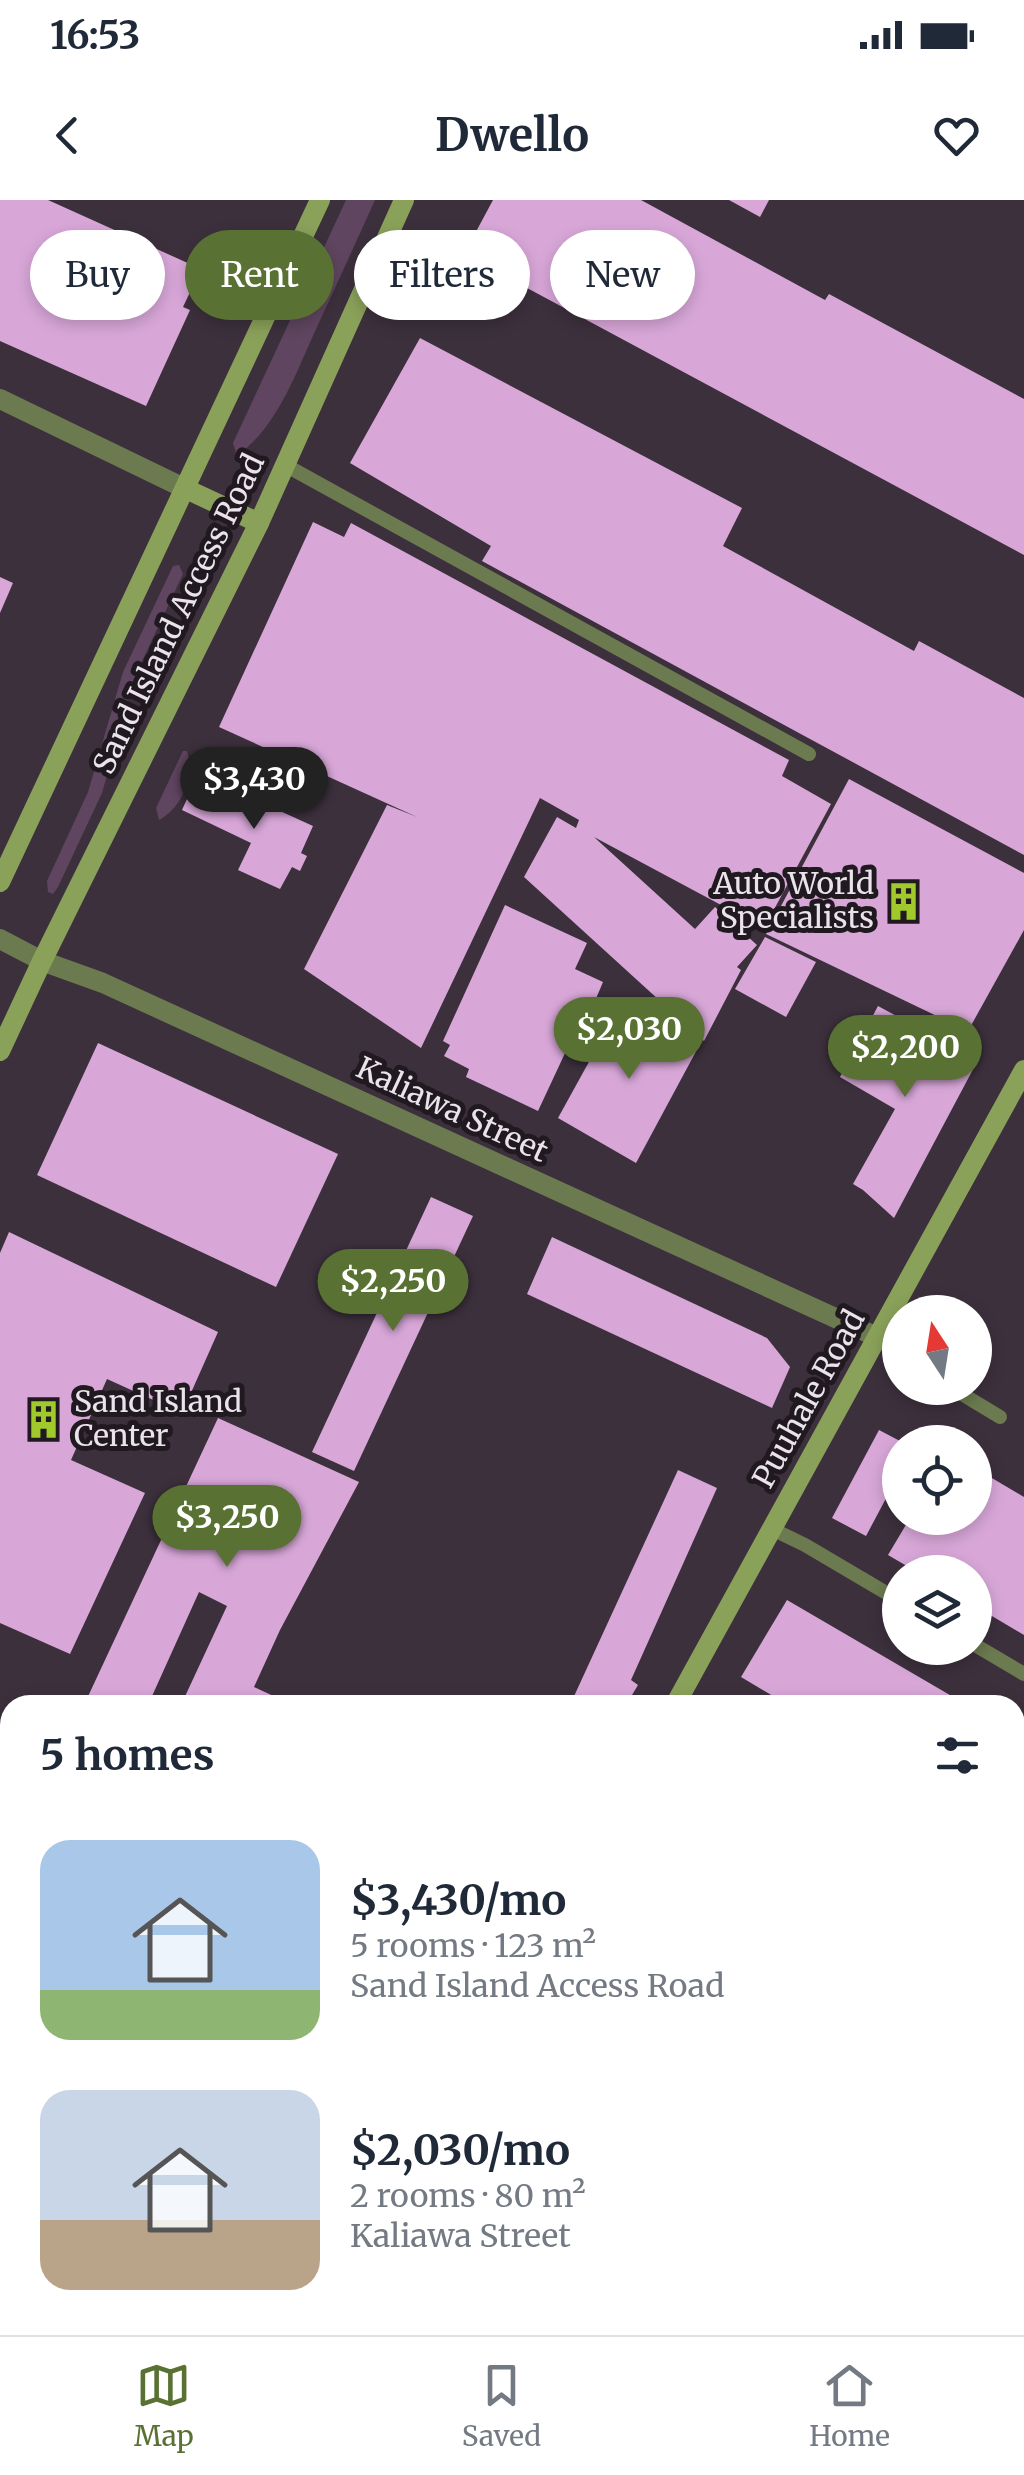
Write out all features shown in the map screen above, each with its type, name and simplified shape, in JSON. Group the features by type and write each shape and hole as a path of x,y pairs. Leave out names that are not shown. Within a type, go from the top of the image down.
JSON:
{"main road":[{"name":"Sand Island Access Road","path":"0,882 320,200"},
{"name":"Sand Island Access Road","path":"0,1052 259,523 404,200"},
{"path":"186,489 259,523"},
{"name":"Puuhale Road","path":"681,1695 1024,1070"}],"street":[{"path":"0,399 186,489"},
{"name":"Kaliawa Street","path":"0,939 878,1337"}],"lane":[{"path":"285,465 809,754"},
{"path":"878,1337 882,1340"},
{"path":"980,1405 1000,1417"},
{"path":"772,1529 882,1590"},
{"path":"992,1655 1024,1674"}],"shaded area":[{"path":"346,200 375,200 361,230 354,230 354,246 334,290 334,230"},
{"path":"290,320 320,320 285,397 264,429 237,456 233,443"},
{"path":"179,565 183,574 136,674 102,793 53,894 48,892 47,881 88,792 123,672 173,566"},
{"path":"183,751 187,751 189,761 185,790 159,820 156,808"}],"building":[{"path":"0,200 48,200 115,230 30,230 30,320 165,320 165,253 185,262 185,320 146,406 0,341"},
{"path":"493,200 641,200 825,300 829,294 1024,399 1024,555 587,320 695,320 695,230 550,230 550,300 530,289 530,230 477,230"},
{"path":"729,200 769,200 760,217"},
{"path":"420,338 742,508 723,546 914,651 919,641 1024,698 1024,855 482,561 491,546 350,463"},
{"path":"313,522 344,537 351,523 789,760 782,776 831,804 764,928 594,837 695,929 715,907 757,945 737,967 741,970 704,1041 524,877 557,817 576,828 579,820 540,798 421,1048 304,969 387,805 417,817 219,727"},
{"path":"0,577 13,583 0,613"},
{"path":"196,779 267,811 269,806 313,826 301,853 307,856 300,871 292,867 280,889 238,870 251,843 182,810"},
{"name":"Auto World Specialists","path":"849,779 1024,873 1024,930 968,1031 766,934"},
{"path":"505,905 587,943 575,969 603,982 579,1039 573,1036 538,1111 466,1077 469,1069 444,1056 450,1045 443,1041"},
{"path":"765,937 816,962 786,1017 735,989"},
{"path":"622,1002 700,1044 636,1163 558,1118"},
{"path":"878,1006 978,1060 894,1218 853,1184 895,1109 840,1077"},
{"path":"98,1043 338,1154 276,1287 37,1175"},
{"path":"431,1197 473,1216 354,1471 312,1452"},
{"path":"9,1232 218,1332 182,1413 107,1379 71,1460 145,1493 70,1654 0,1623 0,1253"},
{"path":"552,1237 767,1338 790,1367 772,1408 527,1294"},
{"path":"218,1418 359,1482 254,1687 271,1695 186,1695 227,1606 199,1592 153,1695 89,1695"},
{"path":"879,1430 882,1432 882,1506 866,1536 832,1518"},
{"path":"678,1470 717,1488 631,1680 638,1685 632,1695 575,1695"},
{"path":"992,1478 1024,1497 1024,1635 992,1616 992,1555 888,1555 900,1535 992,1535"},
{"path":"787,1600 882,1655 882,1665 898,1665 950,1695 771,1695 741,1677"}],"place":[{"name":"Auto World Specialists","path":"904,901"},
{"name":"Sand Island Center","path":"44,1419"}]}
